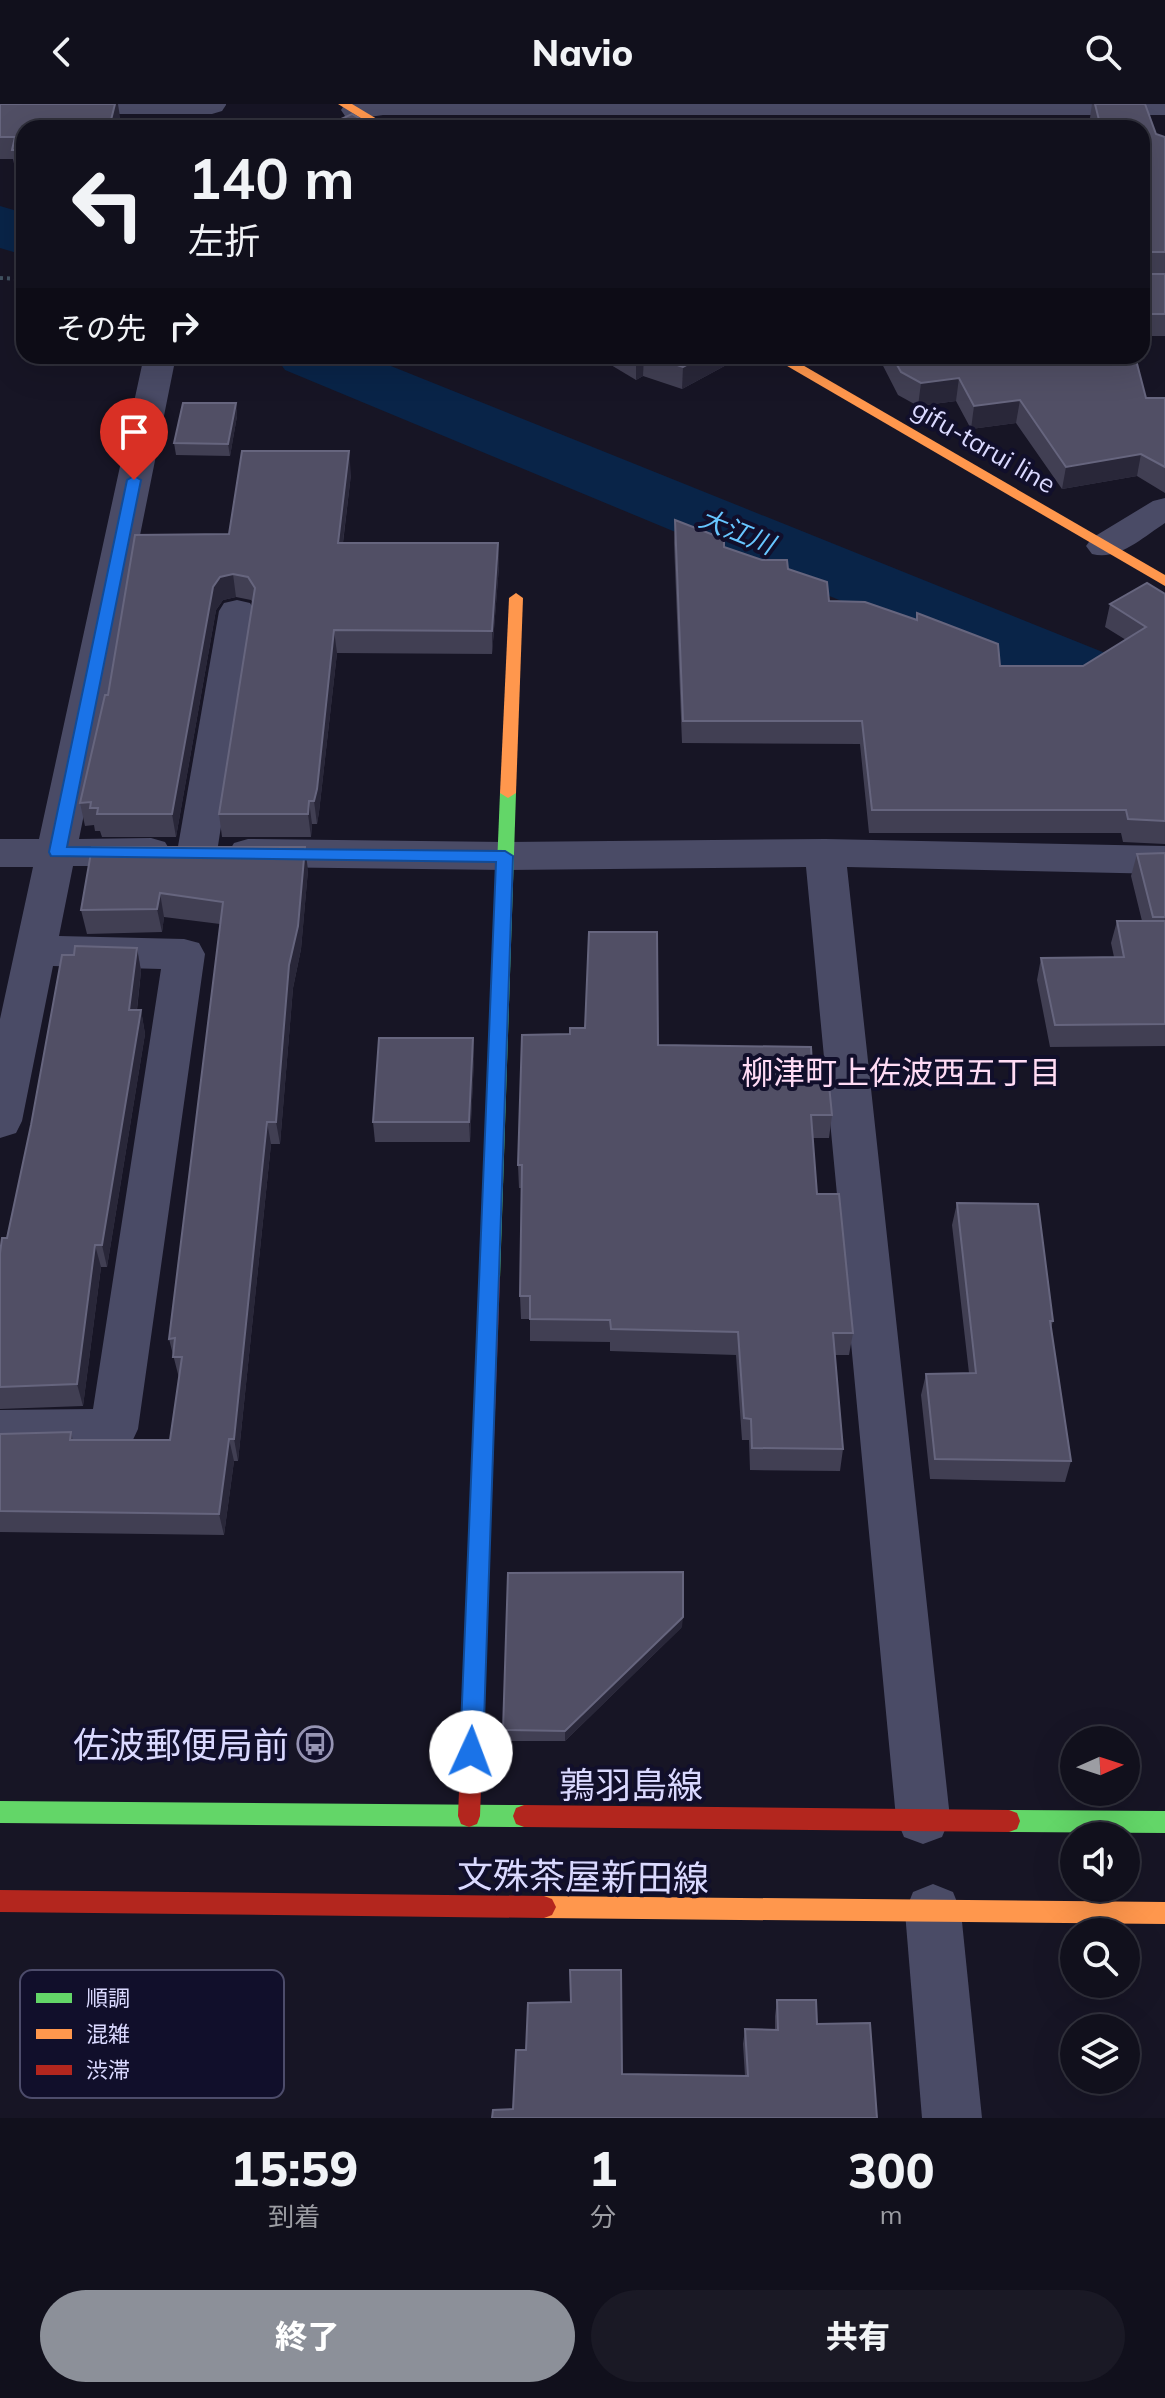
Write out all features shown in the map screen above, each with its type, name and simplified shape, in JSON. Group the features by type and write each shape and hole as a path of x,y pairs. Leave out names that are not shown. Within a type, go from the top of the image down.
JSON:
{"main road":[{"path":"350,107 372,120"},
{"name":"gifu-tarui line","path":"791,364 1165,581"},
{"path":"469,1816 516,598"},
{"name":"鶉羽島線","path":"0,1812 1165,1822"},
{"name":"文殊茶屋新田線","path":"0,1901 1165,1913"}],"street":[{"path":"2,105 212,104"},
{"path":"350,107 1159,116"},
{"path":"0,1121 158,364"},
{"path":"1104,546 1165,508"},
{"path":"197,852 237,611"},
{"path":"0,853 505,856 825,853 1165,860"},
{"path":"825,853 923,1818"},
{"path":"0,1431 114,1429 184,954 36,951"},
{"path":"933,1912 952,2118"}],"building":[{"path":"0,104 115,104 111,120 16,120 16,150 12,150 15,137 0,137"},
{"path":"1095,104 1145,104 1156,134 1165,137 1165,252 1150,252 1150,120 1099,120"},
{"path":"352,114 362,120 339,120"},
{"path":"1150,274 1165,274 1165,314 1150,314"},
{"path":"896,364 1137,364 1146,398 1165,398 1165,467 1141,454 1066,467 1020,400 974,406 959,378 921,383 901,372"},
{"path":"183,403 236,403 228,444 174,443"},
{"path":"242,451 349,451 338,543 498,543 492,631 334,630 317,789 314,801 309,801 308,814 219,814 255,588 248,577 233,574 220,577 213,587 172,814 97,814 98,808 90,808 91,802 80,803 105,695 108,695 135,535 229,534"},
{"path":"675,520 724,539 724,547 762,560 787,560 788,569 827,582 829,601 865,602 917,620 917,613 998,644 1000,666 1083,666 1146,627 1110,604 1147,583 1165,594 1165,821 1128,819 1126,810 872,810 862,721 683,721"},
{"path":"92,847 305,847 298,926 289,965 276,1122 267,1122 234,1439 229,1439 219,1514 0,1511 0,1434 71,1432 70,1440 170,1440 182,1357 173,1357 175,1338 169,1339 223,902 160,893 157,909 81,910"},
{"path":"1165,853 1165,917 1153,917 1137,854"},
{"path":"1117,921 1165,921 1165,1024 1055,1025 1041,958 1124,957"},
{"path":"589,932 657,932 658,1045 811,1047 812,1065 827,1065 832,1115 811,1115 817,1194 839,1194 853,1333 833,1333 843,1449 752,1448 751,1419 744,1418 738,1332 611,1329 610,1320 530,1319 530,1296 520,1296 522,1165 518,1165 522,1035 570,1034 570,1028 585,1028"},
{"path":"75,946 137,948 129,1010 141,1010 102,1245 95,1245 77,1384 0,1387 2,1238 7,1238 31,1125 62,955 74,955"},
{"path":"379,1038 473,1038 469,1122 373,1122"},
{"path":"957,1203 1038,1204 1053,1321 1050,1321 1071,1461 935,1459 926,1374 976,1373"},
{"path":"683,1572 683,1617 565,1731 503,1730 508,1573"},
{"path":"570,1970 621,1970 622,2074 748,2076 745,2029 778,2030 777,2000 816,2000 817,2024 870,2023 877,2118 492,2118 493,2110 513,2109 516,2050 526,2050 528,2003 571,2002"}],"waterway":[{"name":"大江川","path":"0,225 16,232"},
{"name":"大江川","path":"328,364 1165,706"}],"traffic: fast":[{"path":"490,1278 508,793"},
{"path":"0,1812 524,1816"},
{"path":"1009,1821 1165,1822"}],"traffic: slow":[{"path":"344,104 372,120"},
{"path":"791,364 1165,581"},
{"path":"508,793 516,598"},
{"path":"544,1907 1165,1913"}],"traffic: jam":[{"path":"469,1816 490,1278"},
{"path":"524,1816 1009,1821"},
{"path":"0,1901 544,1907"}],"place":[{"name":"佐波郵便局前","path":"315,1744"}],"district":[{"name":"柳津町上佐波西五丁目","path":"901,1072"}],"route":[{"path":"134,480 57,852 505,856 471,1752"}]}
